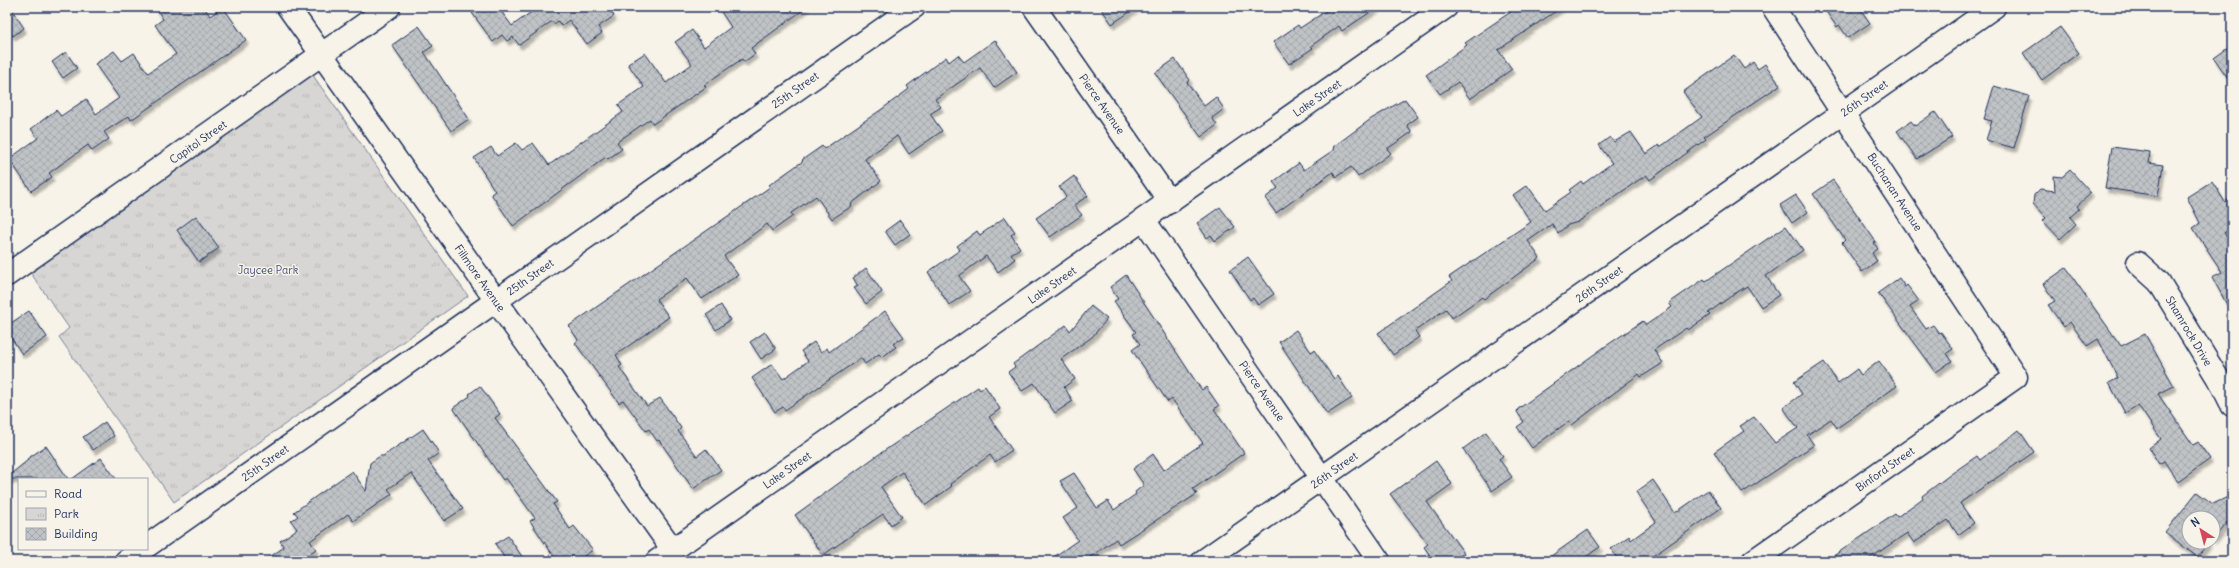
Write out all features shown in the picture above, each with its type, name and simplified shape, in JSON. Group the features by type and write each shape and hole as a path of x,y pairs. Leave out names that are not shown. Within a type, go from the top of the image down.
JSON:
{"street":[{"name":"Fillmore Avenue","path":"288,7 496,301 663,558"},
{"name":"Capitol Street","path":"7,276 389,7"},
{"name":"25th Street","path":"148,545 914,7"},
{"name":"Pierce Avenue","path":"1034,7 1170,202"},
{"name":"Lake Street","path":"663,558 1446,7"},
{"name":"Buchanan Avenue","path":"1773,7 2016,377"},
{"name":"26th Street","path":"1203,561 1994,7"},
{"name":"Pierce Avenue","path":"1144,220 1379,561"},
{"name":"Shamrock Drive","path":"2138,263 2159,282 2222,385 2232,405"},
{"name":"Binford Street","path":"1753,561 2016,377"},
{"path":"126,561 142,550"}],"green space":[{"name":"Jaycee Park","path":"312,74 468,296 174,502 59,337 69,328 30,272"}],"building":[{"path":"7,7 10,7 24,28 13,36 7,28"},
{"path":"155,7 204,7 210,16 223,7 246,40 131,120 129,116 104,132 109,139 92,151 88,145 49,173 52,177 31,191 9,159 38,138 31,129 56,110 61,116 86,99 96,114 119,98 95,64 114,51 122,61 134,53 148,73 176,54 155,25 163,19"},
{"path":"481,7 498,7 512,26 538,7 608,7 614,16 598,27 602,33 587,44 569,20 561,26 558,21 554,24 552,21 519,45 513,37 507,41 502,35 493,42 472,13"},
{"path":"718,7 807,7 751,48 755,54 744,62 742,59 727,69 704,85 706,87 653,124 650,119 617,142 622,149 608,159 606,157 513,226 491,194 495,191 474,158 491,147 497,156 516,143 522,150 533,143 549,165 623,112 618,105 644,87 628,64 645,53 666,83 692,64 675,42 692,30 704,47 731,27"},
{"path":"1100,7 1137,7 1112,24"},
{"path":"1332,7 1378,7 1342,31 1339,26 1311,46 1313,48 1289,64 1273,42 1298,25 1300,28"},
{"path":"1518,7 1562,7 1498,50 1512,69 1470,99 1458,82 1440,94 1426,75 1467,45 1465,43"},
{"path":"1823,7 1859,7 1870,23 1848,38 1839,25 1837,27"},
{"path":"419,26 433,46 424,52 469,119 451,131 392,45"},
{"path":"2060,27 2079,53 2042,80 2023,53"},
{"path":"995,40 1017,72 994,88 980,68 935,99 941,107 930,114 942,131 909,154 897,136 865,159 881,181 851,204 852,206 832,219 816,196 791,213 793,216 772,231 767,224 724,256 738,275 702,299 687,278 656,299 669,317 616,355 622,365 619,367 647,406 660,398 681,428 678,431 697,456 706,449 721,470 693,489 659,440 657,441 649,429 646,431 623,400 619,403 575,343 578,340 569,326 770,187 769,185 822,146 824,149 882,109 909,89 907,86 946,57 949,62 958,55 964,62"},
{"path":"2232,45 2232,84 2214,58"},
{"path":"66,52 77,68 63,78 52,62"},
{"path":"1734,55 1744,69 1753,62 1758,69 1765,64 1780,85 1704,137 1706,139 1650,180 1646,175 1578,222 1568,225 1558,233 1552,224 1528,241 1540,258 1484,299 1482,297 1452,318 1446,309 1415,331 1419,337 1393,355 1378,333 1452,281 1449,277 1531,222 1513,195 1527,185 1545,210 1571,192 1569,190 1581,181 1583,184 1612,163 1599,145 1610,137 1614,142 1631,132 1646,154 1659,145 1660,147 1702,117 1683,92"},
{"path":"1175,59 1190,80 1187,82 1204,106 1216,97 1224,109 1212,118 1217,125 1201,137 1155,73"},
{"path":"1994,86 2029,96 2014,148 1986,140 1992,121 1984,119"},
{"path":"1405,99 1418,117 1407,125 1412,132 1387,149 1391,153 1358,177 1351,167 1336,177 1333,172 1276,213 1265,198 1278,188 1273,182 1299,163 1304,170 1335,149 1333,147 1371,119"},
{"path":"1935,112 1952,137 1917,159 1897,131 1911,121 1915,126"},
{"path":"2112,147 2150,152 2149,163 2163,165 2158,196 2105,188"},
{"path":"2070,170 2091,193 2077,206 2079,209 2070,217 2076,224 2060,239 2043,221 2046,218 2033,204 2034,195 2040,189 2055,191 2054,176 2062,177"},
{"path":"1074,176 1088,196 1074,205 1082,215 1050,237 1036,218 1066,197 1059,187"},
{"path":"1833,180 1876,242 1874,243 1878,249 1872,253 1877,261 1862,272 1842,243 1845,240 1813,194"},
{"path":"2212,181 2225,202 2232,197 2232,228 2224,233 2232,245 2232,314 2212,277 2222,272 2193,228 2200,223 2187,197"},
{"path":"1796,195 1808,212 1792,223 1780,205"},
{"path":"1220,207 1235,227 1215,241 1211,235 1207,238 1197,223"},
{"path":"196,216 219,248 199,262 177,230"},
{"path":"1005,217 1015,232 1011,235 1020,248 1011,254 1015,259 998,272 986,256 959,276 970,291 949,305 928,272 960,250 957,246 977,231 980,235"},
{"path":"900,220 910,234 895,245 885,231"},
{"path":"1786,226 1803,250 1766,276 1779,295 1761,307 1747,286 1734,294 1708,313 1710,315 1688,330 1686,328 1654,350 1663,363 1641,377 1639,374 1572,425 1569,421 1532,448 1517,427 1524,422 1517,412 1518,409 1643,321 1646,325 1672,307 1669,303 1704,279 1706,281"},
{"path":"1248,257 1274,294 1258,305 1253,298 1250,300 1230,270"},
{"path":"866,268 882,292 866,304 854,288 858,286 853,278"},
{"path":"2066,268 2121,346 2145,334 2174,386 2158,394 2193,445 2198,442 2210,459 2178,482 2164,461 2159,464 2149,448 2161,439 2138,405 2125,413 2109,383 2118,378 2098,339 2087,346 2070,322 2064,327 2048,305 2055,301 2043,284"},
{"path":"1126,275 1196,382 1202,390 1206,387 1219,406 1214,409 1244,453 1193,489 1197,494 1119,544 1116,539 1085,561 1048,561 1078,540 1063,518 1078,508 1060,481 1074,473 1097,508 1108,501 1114,510 1136,494 1135,492 1144,485 1133,469 1153,454 1164,470 1203,443 1172,399 1168,402 1132,350 1140,344 1133,334 1136,332 1114,301 1118,299 1110,287"},
{"path":"1899,278 1905,287 1907,285 1919,301 1910,307 1926,329 1933,325 1939,333 1941,332 1953,349 1947,353 1952,361 1936,372 1878,293"},
{"path":"721,305 730,320 716,330 706,315"},
{"path":"1091,306 1107,319 1092,337 1061,359 1075,379 1064,387 1073,401 1055,413 1034,383 1022,391 1008,372 1015,367 1013,364 1066,325 1070,331"},
{"path":"29,311 47,337 22,354 8,333 12,330 8,325"},
{"path":"885,311 904,337 893,344 896,347 882,357 879,354 865,364 861,358 785,410 783,407 775,412 752,378 772,364 783,379 808,361 801,351 814,342 821,352 827,348 829,352"},
{"path":"1296,330 1311,352 1314,350 1334,379 1338,376 1352,398 1327,414 1279,342"},
{"path":"765,332 776,349 761,359 750,342"},
{"path":"1879,361 1897,386 1837,428 1831,419 1807,435 1814,445 1742,493 1714,452 1744,431 1740,426 1754,417 1775,443 1798,428 1783,408 1802,394 1794,382 1824,362 1838,383 1857,369 1861,375"},
{"path":"480,386 500,414 495,418 557,502 553,504 570,529 574,526 593,550 576,561 557,561 530,521 535,518 506,478 503,480 453,408 470,396 469,394"},
{"path":"985,386 1000,409 989,417 1012,450 995,462 990,455 950,484 952,486 926,505 902,472 881,487 902,517 891,525 883,514 823,555 795,515 875,457 978,387 980,390"},
{"path":"105,422 114,436 93,450 83,437"},
{"path":"423,429 439,453 428,461 463,509 444,521 411,473 388,489 392,494 353,521 348,514 310,541 316,549 299,561 264,561 284,547 280,541 297,529 291,521 298,516 294,512 352,471 366,491 370,463"},
{"path":"2019,430 2034,452 1960,503 1974,523 1958,535 1948,520 1914,543 1907,533 1866,561 1826,561 1895,514 1897,517 1923,498 1922,496 1951,474 1977,456 1980,460"},
{"path":"1486,432 1503,456 1499,459 1512,477 1492,491 1463,449"},
{"path":"46,446 67,478 7,479 7,477 28,460 27,459"},
{"path":"101,458 115,478 73,478"},
{"path":"1436,461 1452,484 1427,502 1464,553 1453,561 1434,561 1424,547 1428,544 1390,494"},
{"path":"1653,480 1675,513 1708,490 1721,508 1646,561 1619,561 1611,549 1629,536 1631,540 1656,522 1636,492"},
{"path":"2197,492 2213,504 2232,495 2232,520 2226,523 2221,530 2221,510 2183,510"},
{"path":"2181,512 2181,544 2165,532"},
{"path":"1588,530 1600,547 1580,561 1544,561"},
{"path":"508,536 525,561 507,561 495,544"},
{"path":"2188,550 2203,550 2197,557"}]}
